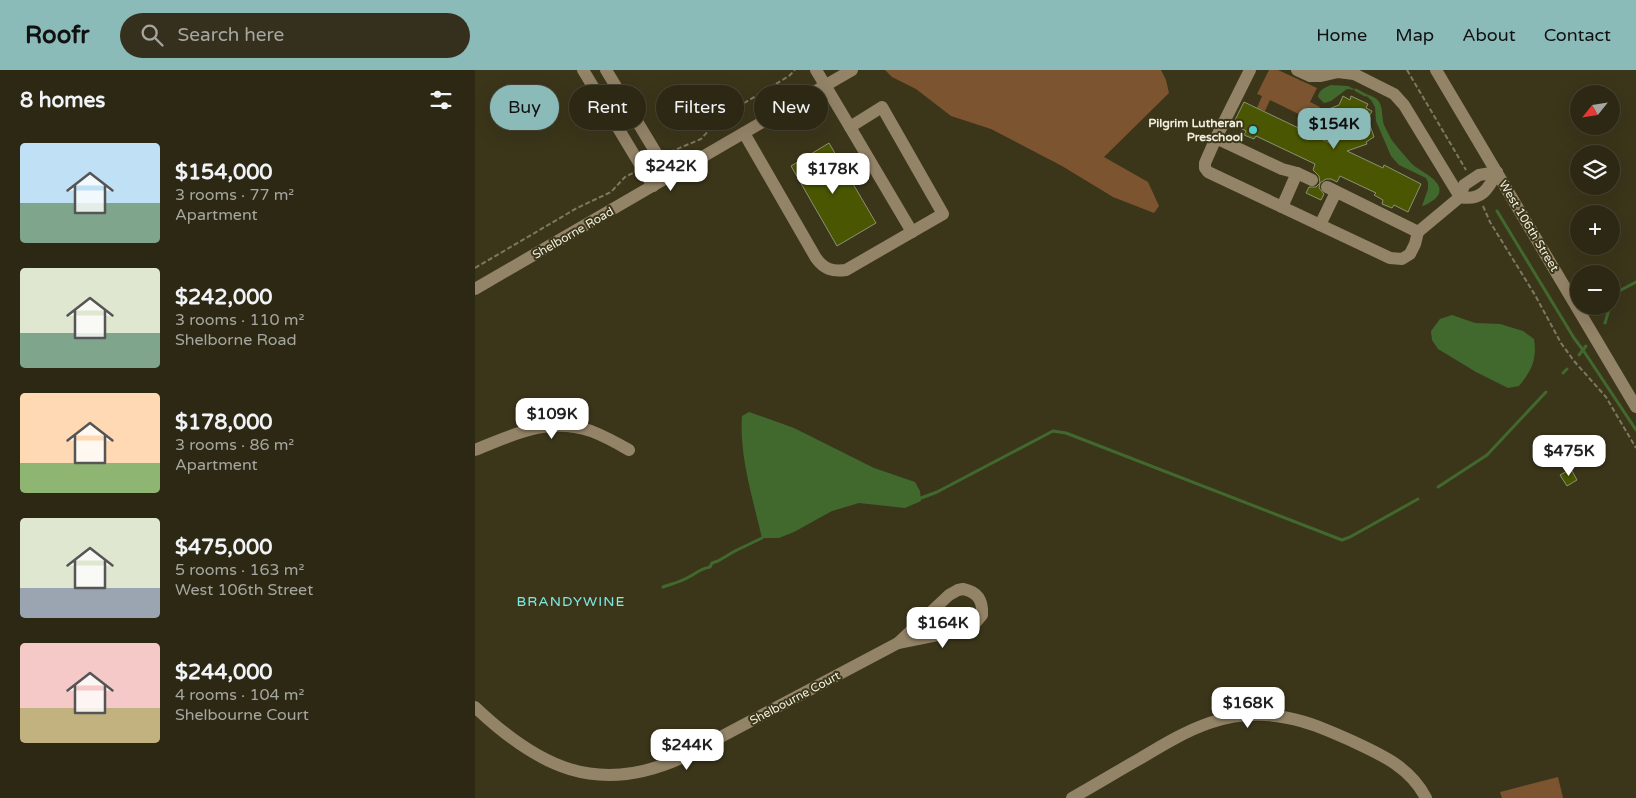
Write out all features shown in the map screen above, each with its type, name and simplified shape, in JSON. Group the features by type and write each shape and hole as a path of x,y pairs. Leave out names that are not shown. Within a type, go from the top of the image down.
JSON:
{"street":[{"path":"583,70 592,85"},
{"path":"606,70 615,85"},
{"path":"816,70 824,85"},
{"name":"Shelborne Road","path":"827,85 852,70"},
{"path":"1250,70 1205,163 1205,168 1208,172 1397,259 1410,254 1418,232 1459,198 1465,185 1479,175 1497,172"},
{"path":"1297,70 1311,76 1338,72 1354,74 1394,94 1404,105 1459,198"},
{"name":"West 106th Street","path":"1436,70 1636,407"},
{"path":"828,91 912,232"},
{"path":"744,133 816,258 825,268 839,271 846,270 943,214 882,107 850,127"},
{"name":"Shelborne Road","path":"475,289 754,127"},
{"path":"619,130 653,186"},
{"path":"643,130 671,176"},
{"path":"1216,138 1282,169 1312,180"},
{"path":"1282,207 1297,173"},
{"path":"1321,225 1331,189 1418,232"},
{"path":"475,450 542,426 560,426 591,431 629,450"},
{"name":"Shelbourne Court","path":"475,707 518,743 545,760 585,773 606,775 628,774 653,769 681,758 898,643 954,592 968,590 979,598 982,615 972,627 898,643"},
{"path":"1071,798 1192,729 1223,718 1268,715 1310,724 1383,755 1411,776 1426,798"}],"path":[{"path":"665,154 695,142 721,116 789,76 795,70"},
{"path":"1407,70 1469,175"},
{"path":"475,268 577,208 611,192 625,177 636,171"},
{"path":"1482,202 1490,222 1535,295 1561,343 1574,361 1606,397 1636,448"}],"shaded area":[{"path":"885,70 1161,70 1169,93 1104,157 1148,182 1159,206 1154,213 1113,197 1062,166 991,129 951,116 916,89 892,77"},
{"path":"1269,70 1278,70 1317,88 1310,102 1320,107 1313,121 1270,100 1265,111 1257,108 1262,96 1257,94"},
{"path":"1331,85 1348,86 1356,90 1347,89 1331,101 1324,103 1318,97 1319,93"},
{"path":"1366,94 1377,99 1379,102 1384,125 1391,139 1411,163 1437,183 1439,193 1435,199 1427,204 1422,206 1428,189 1426,178 1399,165 1391,156 1376,121 1375,107"},
{"path":"1452,315 1475,323 1500,324 1523,331 1534,339 1535,353 1533,364 1519,386 1508,388 1476,372 1438,349 1432,340 1431,331 1440,319"},
{"path":"749,412 794,428 874,468 915,482 920,491 921,501 905,508 859,503 832,511 779,538 762,538 747,477 743,446 742,416"},
{"path":"1558,777 1563,798 1502,798 1500,792"}],"building":[{"path":"1343,96 1350,100 1351,96 1368,104 1366,108 1372,111 1368,119 1374,137 1366,142 1367,144 1347,151 1383,168 1384,165 1421,184 1408,212 1394,205 1392,208 1382,204 1383,200 1374,195 1376,193 1340,176 1337,182 1326,179 1320,183 1319,176 1313,170 1315,164 1256,136 1254,139 1244,135 1246,131 1233,124 1244,102 1330,143 1322,123 1324,122 1321,112 1339,105"},
{"path":"829,143 876,223 837,246 791,166"},
{"path":"1320,183 1319,188 1324,194 1321,200 1306,193 1309,187 1316,187"},
{"path":"1594,439 1603,455 1585,465 1576,450"},
{"path":"1571,469 1577,480 1567,486 1560,475"}],"waterway":[{"path":"1356,90 1365,95"},
{"path":"1497,211 1574,338 1636,430"},
{"path":"1620,290 1636,282"},
{"path":"1605,323 1607,315"},
{"path":"1579,355 1586,346"},
{"path":"1563,373 1567,369"},
{"path":"1438,487 1487,455 1546,392"},
{"path":"921,498 937,492 1053,431 1066,433 1342,540 1418,499"},
{"path":"663,587 681,581 700,570 710,567 712,563 762,538"}],"place":[{"name":"Pilgrim Lutheran Preschool","path":"1253,130"}],"district":[{"name":"BRANDYWINE","path":"571,601"}]}
